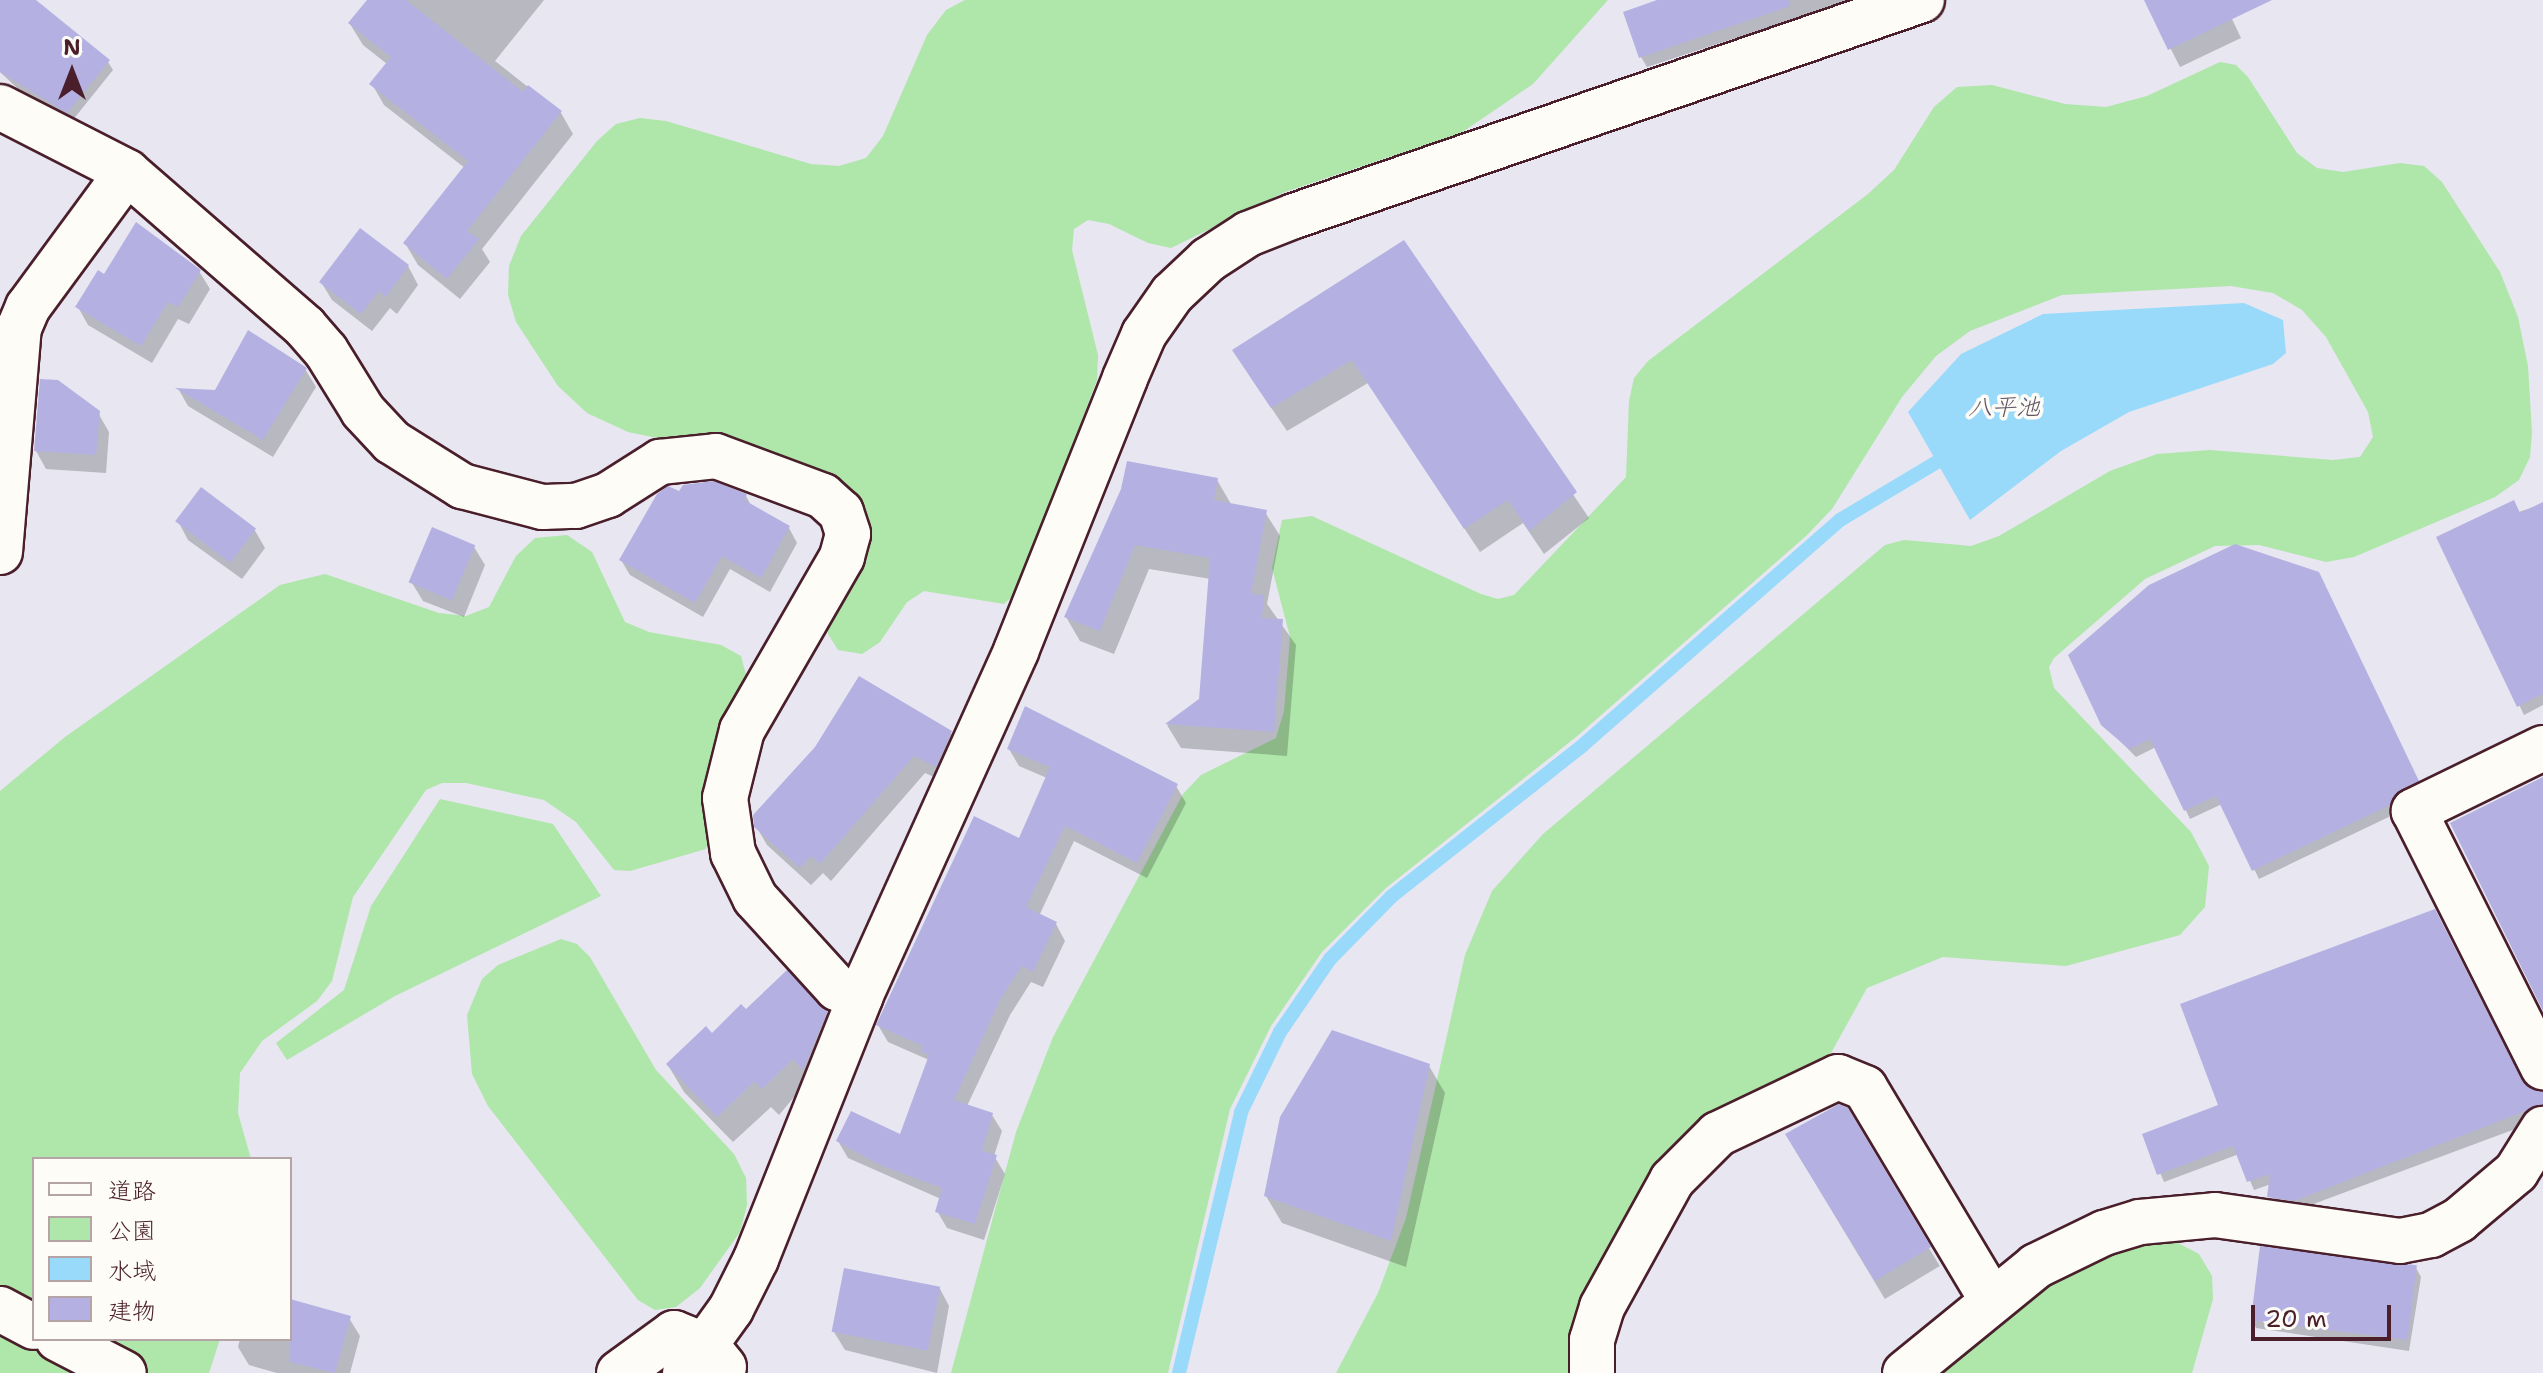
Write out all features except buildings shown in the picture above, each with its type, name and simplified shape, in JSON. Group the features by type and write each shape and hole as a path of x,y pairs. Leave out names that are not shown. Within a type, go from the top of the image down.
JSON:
{"street":[{"path":"619,1373 674,1333 706,1364 756,1259 860,997 1016,651 1144,334 1172,294 1208,260 1248,234 1922,0"},
{"path":"0,107 127,172 305,327 326,351 363,411 392,442 462,486 542,507 576,506 608,495 660,462 716,456 823,496 841,512 848,534 842,557 742,730 725,798 733,853 755,898 837,988 860,997"},
{"path":"0,552 19,328 28,307 127,172"},
{"path":"2543,748 2414,811 2543,1067"},
{"path":"1592,1373 1592,1340 1602,1307 1672,1180 1718,1134 1838,1077 1865,1088 1992,1300"},
{"path":"1905,1373 1992,1300 2069,1247 2140,1222 2178,1216 2253,1217 2400,1241 2431,1235 2459,1220 2516,1172 2543,1129"},
{"path":"0,1309 32,1326"},
{"path":"62,1341 124,1373"}],"green space":[{"path":"965,0 1608,0 1533,84 1461,133 1285,192 1171,248 1148,243 1109,224 1088,220 1074,229 1072,250 1098,355 1097,380 1016,593 1004,604 924,591 907,602 880,642 862,654 838,650 828,634 829,614 866,533 677,442 628,432 587,413 558,386 516,322 508,295 509,266 521,236 597,141 616,124 640,118 666,121 811,164 839,166 866,158 883,136 927,35 946,10"},
{"path":"2220,62 2236,65 2248,77 2297,153 2317,168 2343,172 2400,163 2424,166 2442,182 2500,272 2518,317 2528,366 2532,433 2530,457 2519,480 2495,497 2354,557 2326,562 2259,545 2215,546 2145,579 2054,658 2049,667 2054,688 2191,832 2209,866 2205,907 2180,935 2066,966 1943,957 1867,988 1831,1053 1738,1104 1574,1373 1336,1373 1378,1293 1406,1218 1465,955 1492,891 1543,834 1885,545 1904,540 1971,546 1999,536 2110,471 2157,454 2210,450 2333,460 2360,457 2373,437 2368,412 2326,337 2302,310 2273,293 2231,286 2062,295 1970,331 1936,356 1902,397 1832,509 1806,536 1576,737 1386,888 1322,952 1271,1026 1230,1109 1168,1373 951,1373 1016,1132 1053,1037 1183,794 1201,775 1276,738 1284,711 1290,637 1272,568 1282,520 1312,516 1481,594 1498,599 1514,595 1626,477 1629,401 1634,378 1648,361 1868,194 1894,170 1934,107 1957,87 1992,85 2065,104 2106,107 2147,96"},
{"path":"567,535 592,552 625,622 649,632 721,645 741,656 746,675 706,849 630,871 614,870 576,822 544,800 466,783 442,783 426,790 353,897 332,981 317,1001 262,1041 240,1073 238,1113 250,1157 32,1157 32,1314 0,1298 0,791 65,737 280,585 325,574 439,613 466,616 489,607 516,556 535,538"},
{"path":"440,799 553,824 601,896 395,996 287,1060 276,1043 344,990 371,906"},
{"path":"561,939 577,944 590,957 656,1070 734,1154 746,1178 747,1205 740,1232 700,1288 676,1307 655,1310 638,1300 488,1106 472,1074 467,1015 482,979 498,965"},
{"path":"2144,1239 2176,1242 2199,1254 2212,1276 2213,1299 2192,1373 1932,1373 2045,1280"},
{"path":"0,1321 32,1338 32,1341 38,1341 100,1373 0,1373"},
{"path":"84,1341 219,1341 209,1373 147,1373"}],"water":[{"name":"八平池","path":"2244,303 2283,320 2286,353 2273,364 2129,412 2061,451 1970,520 1908,412 1961,354 2043,314"}],"waterway":[{"path":"1179,1373 1241,1112 1280,1032 1330,959 1392,896 1583,745 1840,520 1937,462"}]}
